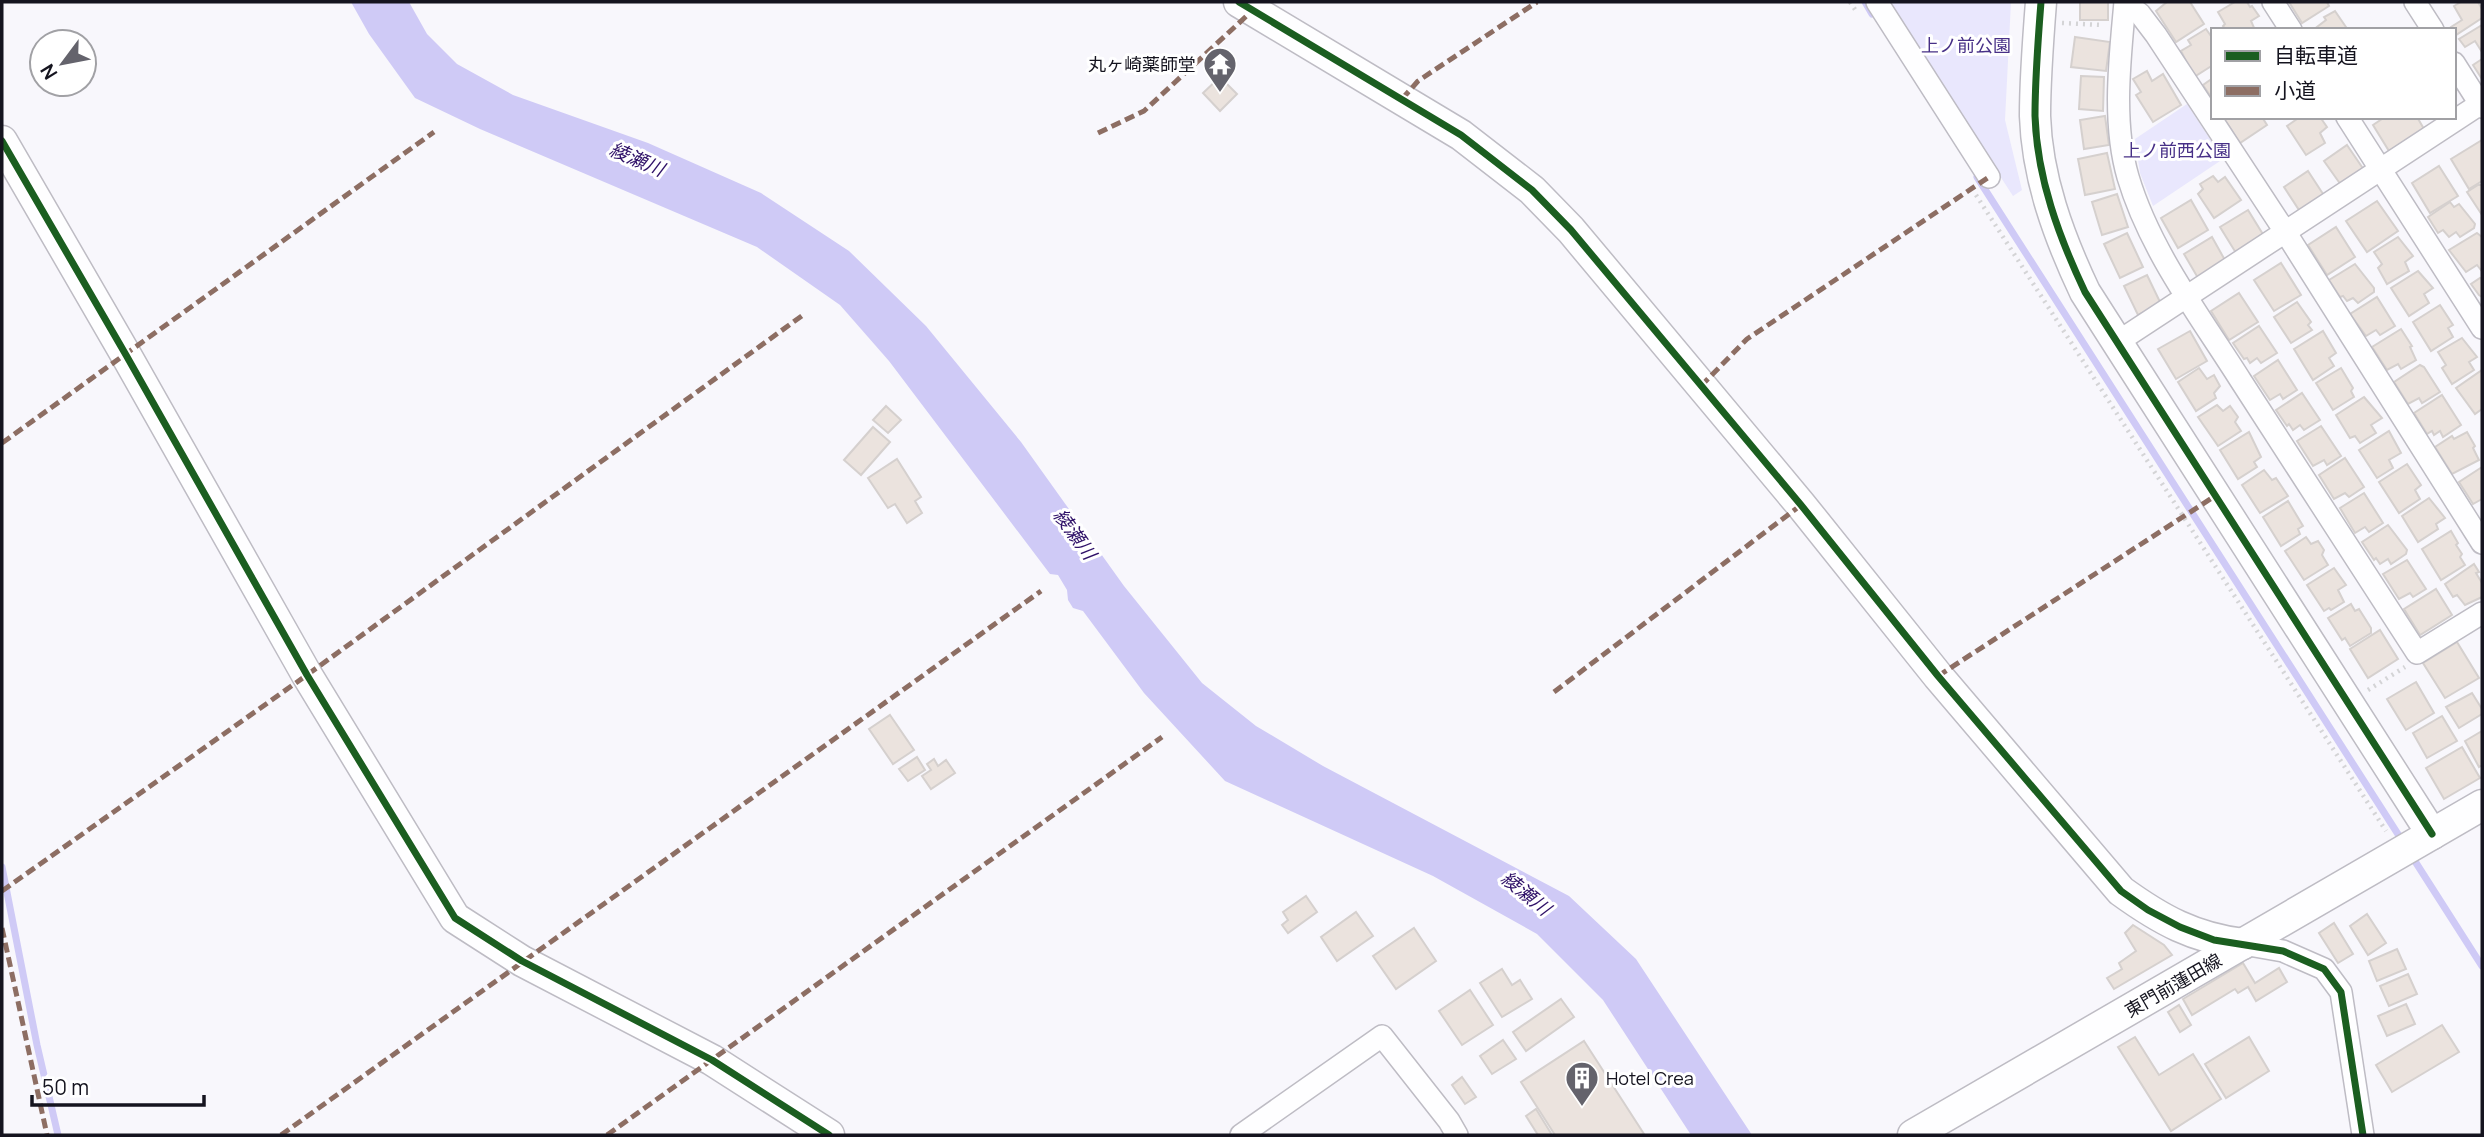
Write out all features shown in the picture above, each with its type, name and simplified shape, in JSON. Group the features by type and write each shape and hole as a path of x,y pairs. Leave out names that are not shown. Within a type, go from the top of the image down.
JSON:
{"street":[{"path":"1239,2 1461,135 1532,190 1571,230 1801,505 1947,687 2121,891 2148,910 2180,927 2214,940 2283,951 2323,969 2341,992 2363,1135"},
{"path":"1877,2 1980,182"},
{"path":"2211,119 2156,35 2140,14 2125,2 2120,64 2121,129 2128,174 2144,222 2187,296 2417,653 2482,613"},
{"path":"2273,2 2290,28"},
{"path":"2415,2 2432,28"},
{"path":"2049,12 2035,118 2050,205 2063,246 2085,292 2116,343 2432,834"},
{"path":"2116,343 2481,105 2456,66"},
{"path":"2211,119 2482,544"},
{"path":"2348,119 2482,328"},
{"path":"2,141 307,674 456,918 522,961 712,1060 829,1135"},
{"name":"東門前蓮田線","path":"1913,1135 2482,805"},
{"path":"1241,1135 1382,1036 1457,1135"}],"path":[{"path":"1850,2 1858,13"},
{"path":"2049,12 2110,26"},
{"path":"1980,182 2400,853"},
{"path":"2367,691 2412,662 2417,653"}],"green space":[{"name":"上ノ前公園","path":"1887,2 2011,2 2005,120 2022,190 2013,196"},
{"name":"上ノ前西公園","path":"2187,104 2223,159 2153,206 2140,173 2135,139"}],"water":[{"name":"綾瀬川","path":"351,2 409,2 427,34 457,64 513,95 648,143 761,193 849,251 926,326 1021,442 1124,586 1202,683 1256,726 1323,766 1569,896 1636,959 1752,1135 1691,1135 1603,1000 1537,934 1433,876 1225,781 1144,693 1083,611 1073,608 1058,575 1050,574 889,361 840,305 757,247 480,129 415,98 369,34"}],"building":[{"path":"2080,2 2108,2 2108,20 2080,20"},
{"path":"2167,2 2190,2 2204,24 2176,42 2156,11"},
{"path":"2235,2 2247,2 2259,16 2251,21 2254,28 2224,28 2218,12"},
{"path":"2289,2 2327,2 2329,6 2302,23"},
{"path":"2461,2 2478,2 2482,9 2482,18 2456,35 2456,28 2451,27 2462,20 2454,6"},
{"path":"2335,11 2347,28 2316,28 2326,20 2324,17"},
{"path":"2482,25 2482,52 2475,41 2465,47 2459,39"},
{"path":"2206,29 2211,36 2211,66 2194,77 2181,51 2191,45 2188,40"},
{"path":"2075,37 2110,42 2106,71 2071,67"},
{"path":"2482,59 2482,79 2473,65"},
{"path":"2147,71 2152,81 2163,74 2181,105 2153,122 2136,95 2141,92 2133,79"},
{"path":"2081,76 2104,77 2103,111 2079,109"},
{"name":"丸ヶ崎薬師堂","path":"1220,77 1237,94 1220,111 1203,93"},
{"path":"2211,79 2211,97 2203,85"},
{"path":"2105,116 2109,145 2084,149 2080,120"},
{"path":"2224,119 2263,119 2267,125 2240,143"},
{"path":"2297,119 2321,119 2327,127 2320,133 2325,143 2306,155 2287,126"},
{"path":"2382,119 2418,119 2424,129 2389,151 2373,125"},
{"path":"2482,140 2482,181 2469,189 2451,159"},
{"path":"2347,145 2364,170 2341,185 2324,161"},
{"path":"2107,153 2115,189 2085,195 2078,159"},
{"path":"2439,166 2458,196 2430,213 2412,183"},
{"path":"2308,171 2325,197 2301,213 2284,187"},
{"path":"2213,176 2218,182 2225,177 2241,200 2214,218 2198,194 2203,189 2200,184"},
{"path":"2482,185 2482,215 2467,192"},
{"path":"2117,194 2128,227 2102,235 2092,202"},
{"path":"2191,200 2208,230 2178,248 2161,218"},
{"path":"2377,201 2398,231 2367,252 2346,221"},
{"path":"2450,202 2454,207 2459,204 2475,224 2474,228 2460,237 2456,232 2449,237 2443,230 2438,233 2428,217"},
{"path":"2248,210 2264,236 2236,253 2220,227"},
{"path":"2336,227 2355,257 2327,275 2308,245"},
{"path":"2127,233 2143,267 2120,278 2104,244"},
{"path":"2477,233 2482,237 2482,269 2477,265 2466,272 2449,250"},
{"path":"2212,237 2226,262 2198,278 2184,254"},
{"path":"2398,237 2413,256 2405,262 2409,271 2387,284 2378,268 2382,264 2374,252"},
{"path":"2281,263 2301,295 2274,311 2254,280"},
{"path":"2355,264 2374,288 2374,292 2358,303 2353,298 2347,301 2343,296 2340,297 2329,280"},
{"path":"2418,271 2433,288 2424,294 2429,303 2409,316 2391,288"},
{"path":"2147,275 2161,304 2138,315 2124,286"},
{"path":"2482,279 2482,297 2471,284"},
{"path":"2239,293 2258,322 2229,340 2211,311"},
{"path":"2377,297 2395,326 2380,335 2376,330 2366,336 2350,314"},
{"path":"2297,302 2311,322 2308,325 2312,330 2291,343 2274,317"},
{"path":"2440,305 2453,325 2448,328 2453,337 2431,351 2413,322"},
{"path":"2259,326 2277,353 2261,363 2257,358 2250,363 2233,343"},
{"path":"2401,329 2412,346 2410,347 2416,360 2401,369 2398,364 2387,370 2372,347"},
{"path":"2190,331 2207,361 2176,379 2158,349"},
{"path":"2323,331 2336,353 2329,358 2334,366 2313,380 2294,349"},
{"path":"2462,338 2477,357 2469,362 2474,370 2452,384 2442,368 2446,365 2438,352"},
{"path":"2278,360 2297,390 2283,399 2280,394 2270,400 2254,376"},
{"path":"2420,365 2440,392 2422,403 2419,398 2408,404 2394,382"},
{"path":"2199,368 2207,379 2214,375 2220,386 2214,393 2216,398 2196,411 2178,382"},
{"path":"2341,368 2353,388 2351,391 2354,397 2333,410 2316,383"},
{"path":"2482,370 2482,409 2475,414 2456,388"},
{"path":"2302,393 2320,420 2304,430 2300,425 2293,430 2276,410"},
{"path":"2442,395 2461,425 2443,437 2440,431 2434,435 2432,431 2427,434 2414,413"},
{"path":"2364,397 2382,418 2371,425 2376,433 2360,443 2355,436 2350,438 2336,415"},
{"path":"2217,405 2223,411 2230,406 2238,417 2235,422 2241,431 2218,446 2198,417"},
{"path":"886,406 901,420 888,433 873,420"},
{"path":"2321,426 2341,456 2327,465 2324,460 2313,466 2297,441"},
{"path":"873,427 890,442 861,475 844,460"},
{"path":"2389,431 2401,453 2389,460 2393,468 2377,478 2359,450"},
{"path":"2249,432 2261,457 2254,462 2257,467 2238,479 2220,450"},
{"path":"2467,432 2479,460 2452,474 2435,447 2452,436 2454,439"},
{"path":"2345,458 2364,487 2349,497 2345,493 2334,499 2319,475"},
{"path":"897,459 921,497 915,501 922,513 907,523 895,504 888,508 868,478"},
{"path":"2407,464 2421,485 2415,490 2420,499 2399,513 2379,482"},
{"path":"2482,467 2482,499 2473,504 2459,482"},
{"path":"2264,470 2272,480 2276,478 2288,496 2260,513 2242,485"},
{"path":"2364,493 2383,523 2369,532 2365,527 2355,533 2340,508"},
{"path":"2429,498 2445,518 2436,524 2438,529 2418,542 2402,516"},
{"path":"2288,501 2303,526 2298,529 2300,534 2281,546 2263,517"},
{"path":"2388,525 2407,550 2406,554 2391,564 2388,559 2380,564 2376,558 2374,560 2362,542"},
{"path":"2451,531 2465,565 2441,580 2422,549"},
{"path":"2306,537 2311,544 2318,541 2328,565 2304,580 2285,551"},
{"path":"2407,560 2426,589 2413,597 2410,593 2399,599 2383,574"},
{"path":"2474,564 2482,583 2482,597 2465,605 2457,595 2453,597 2445,584"},
{"path":"2334,568 2346,585 2338,590 2344,602 2324,611 2307,585"},
{"path":"2436,589 2452,615 2420,635 2404,609"},
{"path":"2351,604 2355,611 2359,609 2371,628 2371,633 2350,646 2345,638 2342,640 2328,618"},
{"path":"2380,630 2398,659 2368,678 2350,649"},
{"path":"2457,642 2479,678 2445,698 2423,663"},
{"path":"2416,682 2434,713 2406,730 2387,699"},
{"path":"2472,693 2482,709 2482,714 2459,728 2446,707"},
{"path":"890,715 914,750 893,764 869,729"},
{"path":"2442,716 2457,741 2427,758 2413,733"},
{"path":"2482,731 2482,765 2479,767 2465,741"},
{"path":"2462,747 2480,778 2444,799 2426,768"},
{"path":"917,757 925,770 908,781 899,769"},
{"path":"934,759 938,766 946,760 955,773 931,789 922,776 931,770 927,764"},
{"path":"1306,896 1317,912 1288,933 1282,925 1288,920 1283,912"},
{"path":"1356,912 1373,936 1337,961 1321,937"},
{"path":"2367,914 2386,943 2368,955 2350,926"},
{"path":"2334,923 2353,954 2338,963 2319,933"},
{"path":"2133,925 2164,945 2172,955 2114,989 2107,978 2122,969 2119,963 2136,951 2125,933"},
{"path":"1414,928 1436,961 1396,989 1373,956"},
{"path":"2397,949 2406,969 2377,981 2369,961"},
{"path":"2243,963 2255,983 2279,968 2287,982 2256,1001 2248,987 2238,993 2235,989 2192,1015 2183,999"},
{"path":"1502,969 1512,985 1520,980 1532,999 1502,1017 1480,983"},
{"path":"2408,974 2417,994 2389,1006 2380,986"},
{"path":"1470,990 1493,1025 1462,1045 1439,1011"},
{"path":"1561,999 1574,1017 1526,1051 1513,1032"},
{"path":"2406,1004 2415,1024 2387,1036 2378,1016"},
{"path":"2179,1005 2191,1025 2180,1032 2168,1012"},
{"path":"2442,1025 2459,1052 2392,1092 2376,1065"},
{"path":"2135,1037 2159,1075 2193,1054 2221,1099 2171,1131 2118,1047"},
{"path":"2249,1037 2269,1071 2226,1098 2205,1064"},
{"path":"1503,1040 1516,1059 1492,1074 1480,1056"},
{"name":"Hotel Crea","path":"1584,1041 1644,1134 1555,1135 1521,1082"},
{"path":"1462,1077 1476,1097 1465,1104 1452,1085"},
{"path":"1536,1109 1552,1135 1538,1135 1526,1116"}],"waterway":[{"path":"1865,2 1872,14"},
{"path":"1977,177 2403,842"},
{"path":"2411,855 2482,966"},
{"path":"2,867 37,1045 58,1135"}],"marked path":[{"path":"1402,99 1418,81 1537,2"},
{"path":"1098,133 1144,111 1253,10"},
{"path":"2,443 434,132"},
{"path":"1701,386 1747,339 1989,177"},
{"path":"2,891 307,675 803,315"},
{"path":"1938,676 2215,496"},
{"path":"1554,692 1801,505"},
{"path":"281,1135 1041,591"},
{"path":"607,1135 1162,737"},
{"path":"2,928 47,1135"}],"cycle path":[{"path":"1239,2 1461,135 1532,190 1571,230 1801,505 1938,676 2121,891 2148,910 2180,927 2214,940 2283,951 2324,969 2341,992 2363,1135"},
{"path":"2041,2 2035,116 2040,162 2058,228 2085,292 2432,834"},
{"path":"2,141 307,675 455,918 522,961 712,1060 829,1135"}],"place":[{"name":"丸ヶ崎薬師堂","path":"1220,94"},
{"name":"Hotel Crea","path":"1582,1108"}]}
